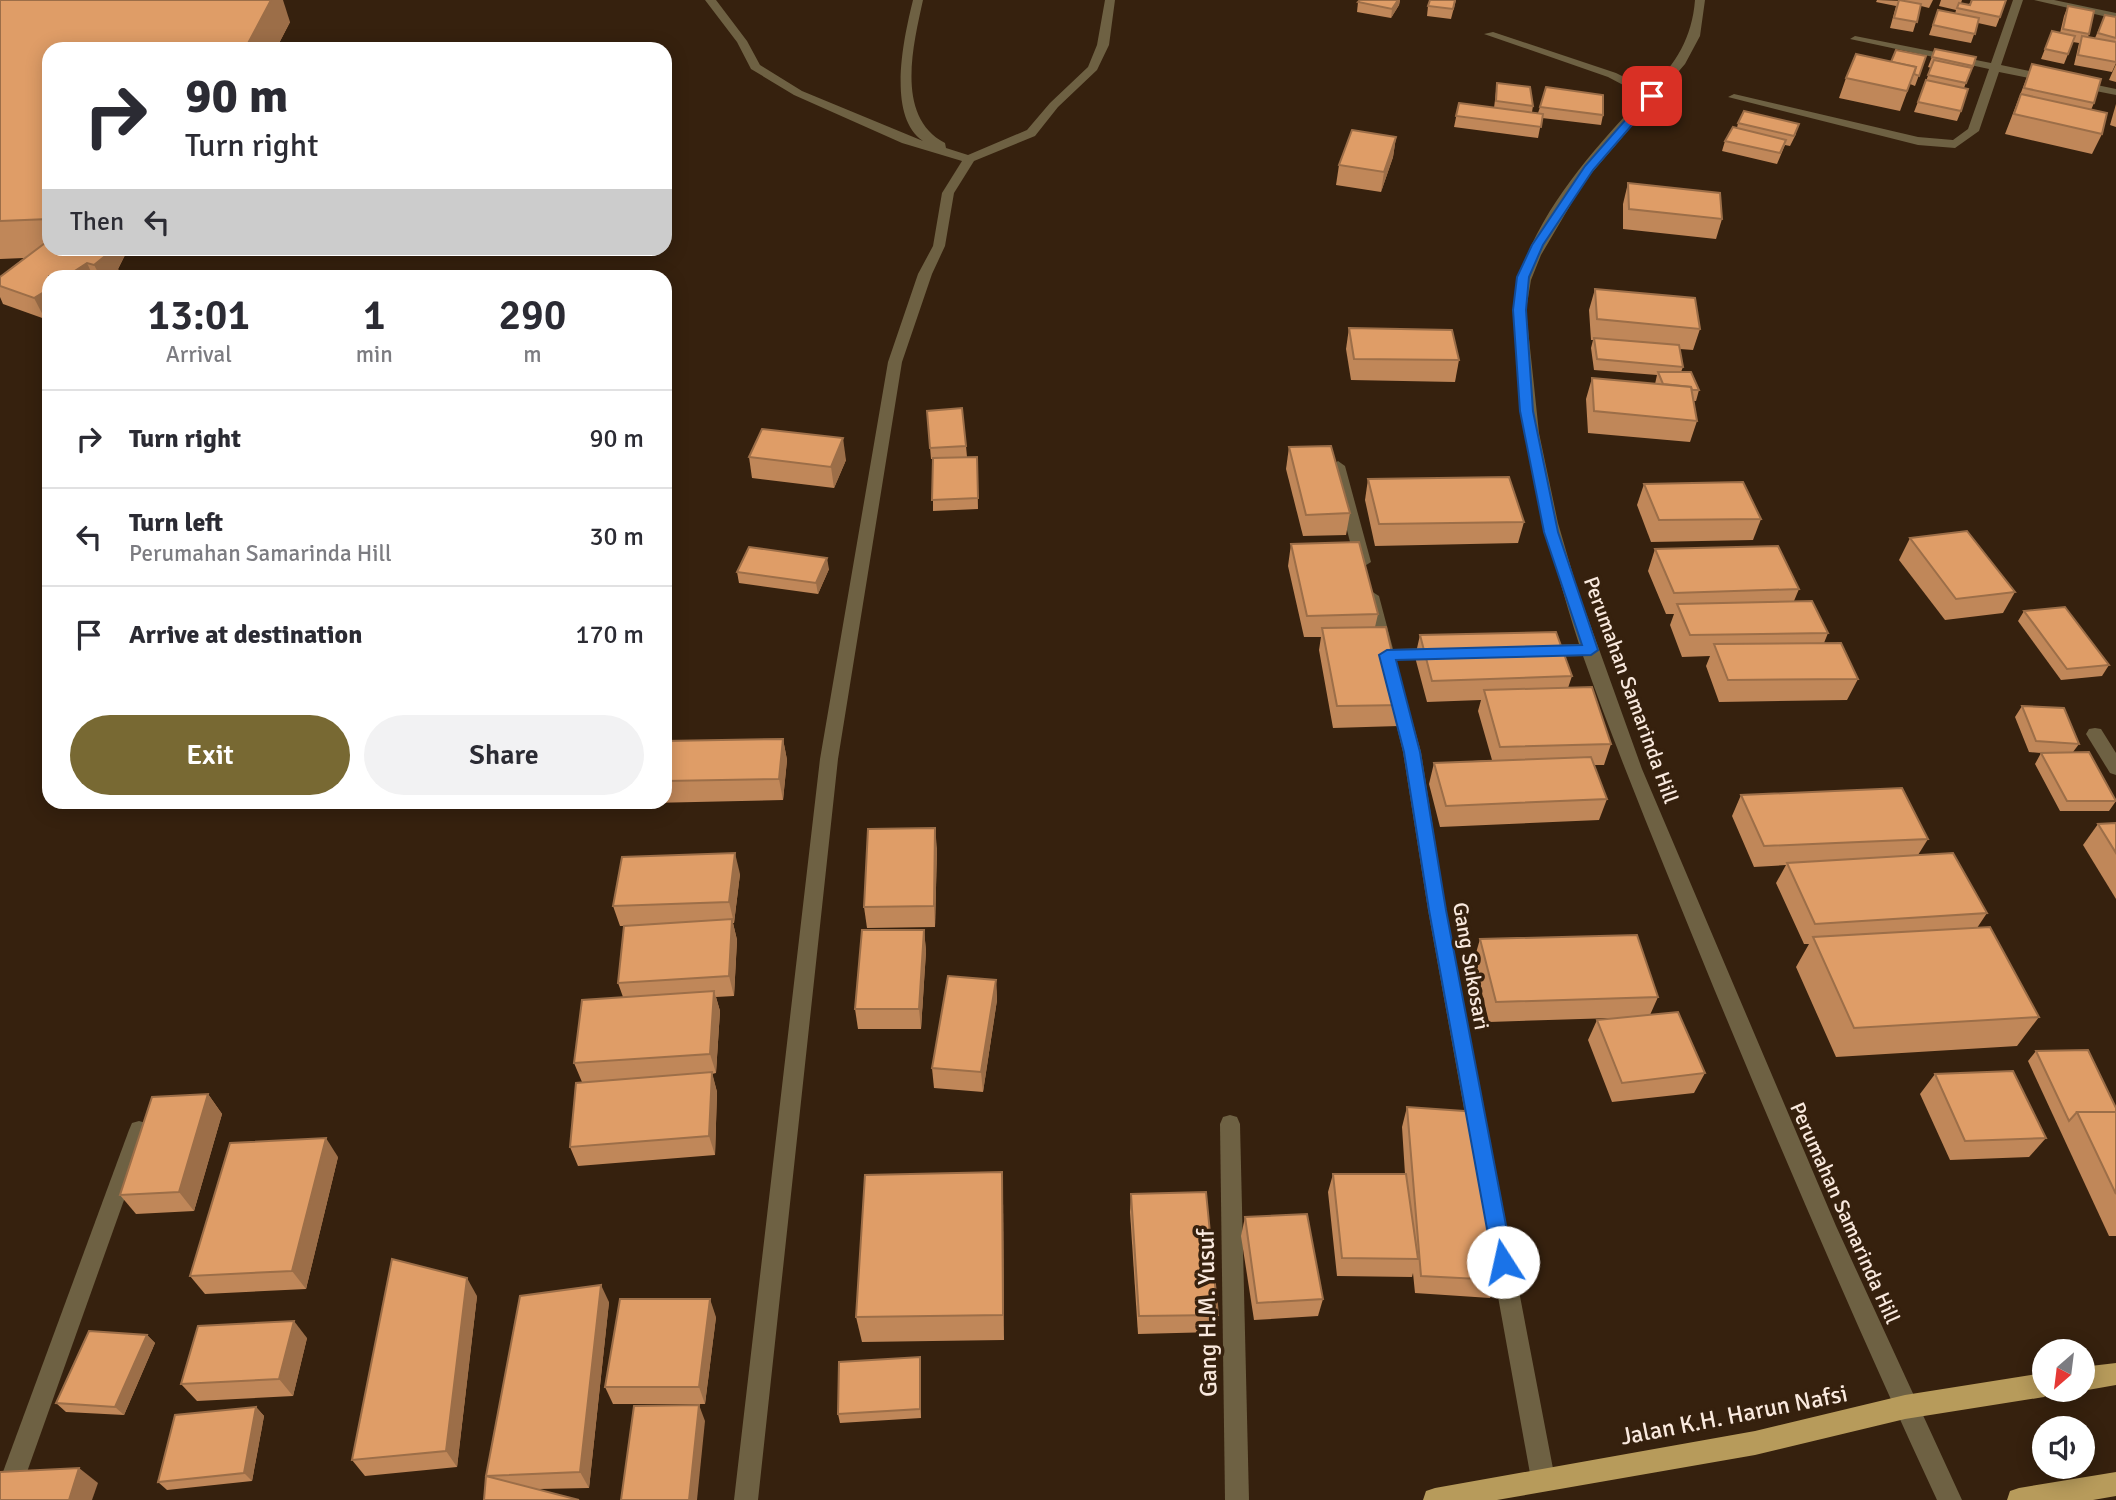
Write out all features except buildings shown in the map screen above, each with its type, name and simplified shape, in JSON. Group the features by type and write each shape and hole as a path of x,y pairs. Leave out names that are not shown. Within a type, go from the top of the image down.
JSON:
{"main road":[{"path":"2095,1377 2116,1374"},
{"name":"Jalan K.H. Harun Nafsi","path":"1434,1500 1755,1443 1905,1407 2032,1387"},
{"path":"2019,1500 2116,1484"}],"street":[{"path":"710,0 742,41 755,66 798,93 906,141 968,159"},
{"path":"918,0 911,32 906,86 908,108 924,137 968,159"},
{"path":"746,1500 829,759 885,411 904,333 925,274 939,246 948,193 968,159 1031,133 1093,68 1103,44 1110,0"},
{"name":"Perumahan Samarinda Hill","path":"1700,0 1697,37 1667,81 1589,168 1538,245 1523,277 1520,310 1527,411 1548,519 1629,762 1769,1096 1905,1407 1950,1500"},
{"path":"1734,97 1917,141 1955,144 1973,131 2018,0"},
{"path":"2039,0 2116,16"},
{"path":"1489,34 1612,75 1652,96"},
{"path":"1855,38 2116,92"},
{"name":"Gang Sukosari","path":"1338,466 1412,752 1440,924 1543,1479"},
{"path":"1523,651 1591,650"},
{"path":"1387,655 1455,653"},
{"path":"2095,734 2116,768"},
{"name":"Gang H.M. Yusuf","path":"1230,1124 1237,1500"},
{"path":"5,1500 139,1130"}],"route":[{"path":"1503,1262 1437,910 1412,752 1387,655 1591,650 1551,532 1527,411 1520,310 1523,277 1538,245 1589,168 1652,96"}]}
